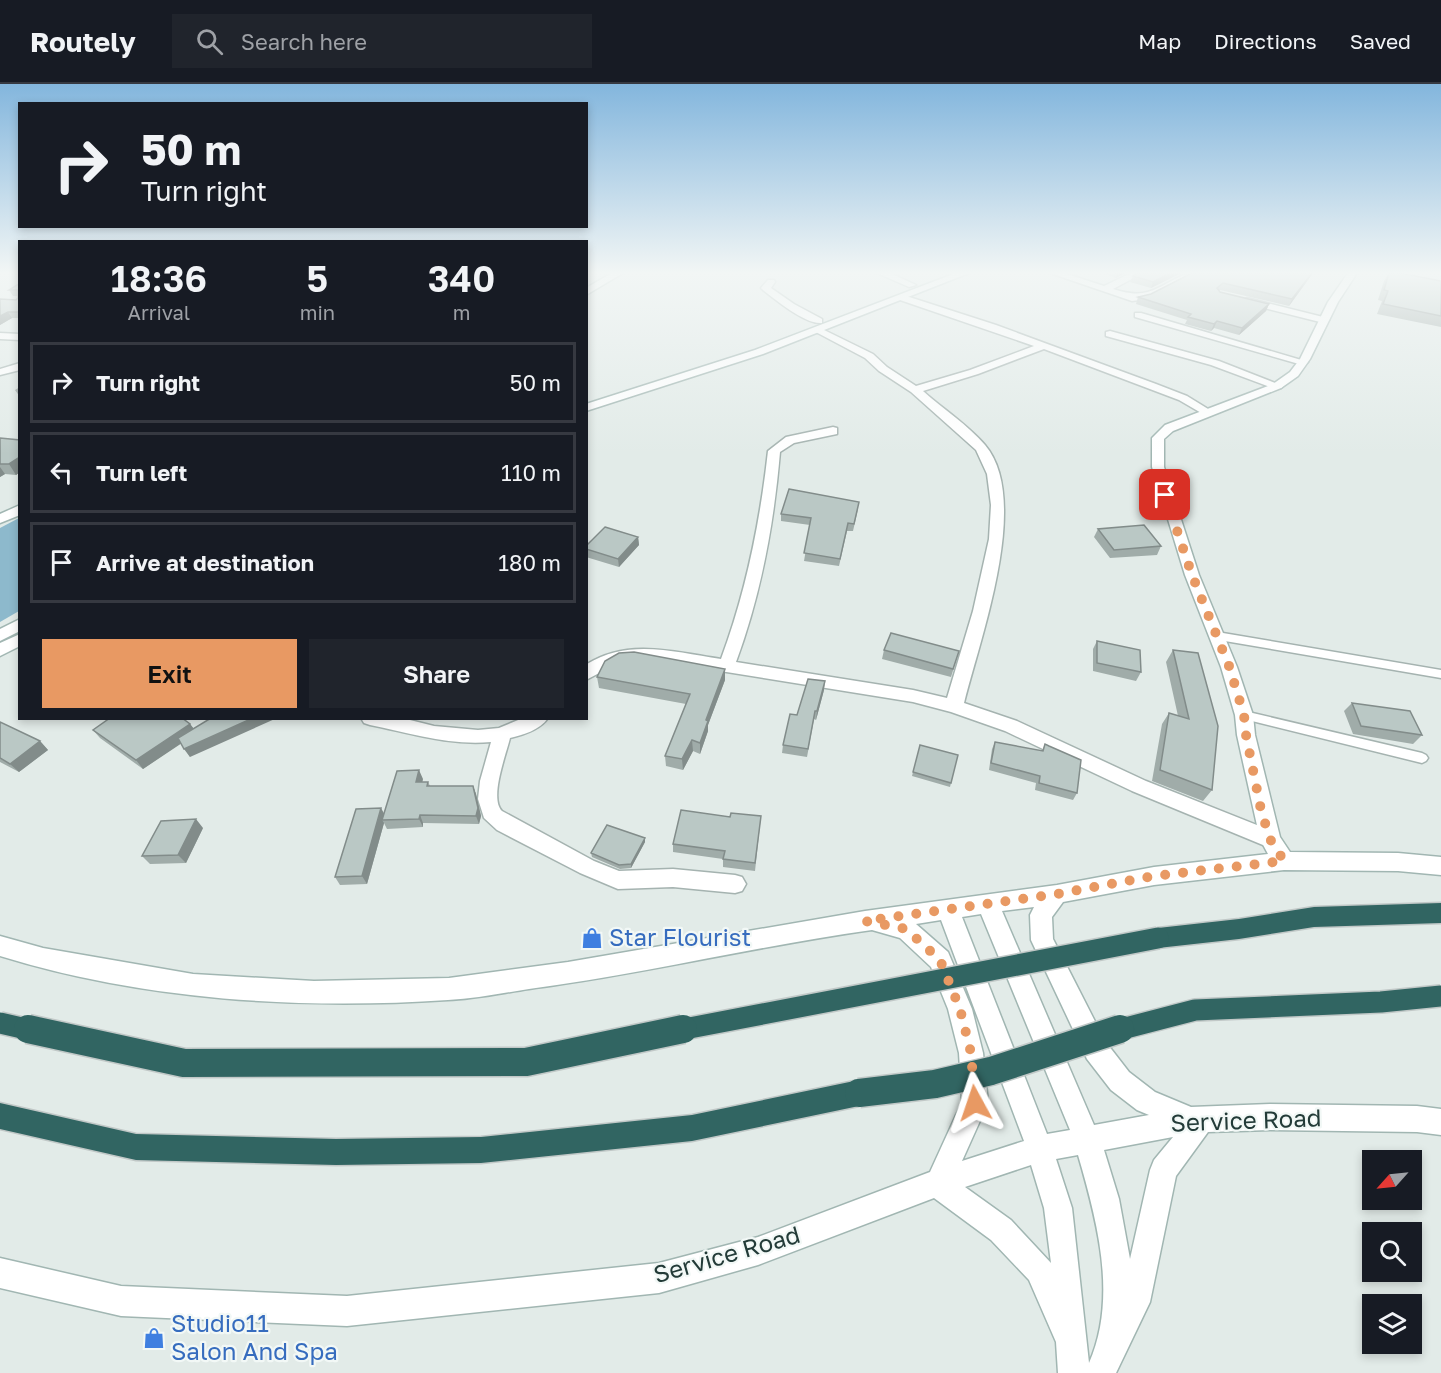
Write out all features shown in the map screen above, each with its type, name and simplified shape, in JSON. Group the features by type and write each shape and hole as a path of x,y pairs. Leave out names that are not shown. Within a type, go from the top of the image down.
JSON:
{"highway":[{"path":"0,1023 184,1063 526,1062 666,1032 786,1011 1158,938 1239,930 1314,917 1441,913"},
{"path":"0,1116 136,1147 336,1152 481,1150 692,1128 859,1093 935,1083 991,1071 1104,1033 1195,1010 1381,1002 1441,996"}],"street":[{"path":"588,399 795,333"},
{"path":"588,407 705,371 800,333"},
{"path":"830,333 869,356 915,390 981,448 989,459 997,495 992,563 980,618 962,670 954,706"},
{"path":"1006,333 1172,394 1207,412"},
{"path":"1202,333 1303,362"},
{"path":"1284,861 1270,839 1254,778 1244,715 1217,636 1192,575 1165,495 1156,456 1158,438 1169,428 1277,386 1294,374 1303,362 1317,333"},
{"path":"1110,334 1215,363 1277,386"},
{"path":"0,336 18,337"},
{"path":"915,390 974,372 1043,346"},
{"path":"0,372 18,367"},
{"path":"727,665 757,572 772,479 774,451 790,440 833,431"},
{"path":"0,519 18,510"},
{"path":"0,636 18,625"},
{"path":"0,650 18,640"},
{"path":"588,672 599,663 620,654 672,656 913,696 954,706 1011,726 1139,786 1270,839"},
{"path":"388,720 406,722 472,738 502,735 536,720"},
{"path":"502,735 488,790 488,807 504,824 587,867 618,880 673,878 735,884"},
{"path":"0,946 43,959 193,985 314,992 450,988 568,973 865,921 1057,894 1154,876 1284,861 1398,862 1441,866"},
{"path":"1057,894 1041,915 1042,940 1096,1050 1120,1081 1146,1101 1196,1119 1164,1170 1135,1302 1100,1373"},
{"path":"988,904 1087,1139 1105,1199 1119,1278 1112,1347"},
{"path":"948,909 1040,1149 1058,1208 1074,1373"},
{"path":"865,921 906,929 940,960 960,1009 971,1053 975,1103 938,1184 1001,1230 1039,1270 1071,1340"},
{"name":"Service Road","path":"0,1273 121,1301 347,1311 659,1278 758,1251 1040,1149 1196,1119 1383,1118 1441,1122"}],"lane":[{"path":"1217,636 1441,674"},
{"path":"1244,715 1422,758"}],"water":[{"path":"18,519 18,612 0,622 0,528"}],"building":[{"path":"0,438 18,440 18,458 9,464 0,464"},
{"path":"789,489 859,502 854,524 848,523 840,559 804,553 811,518 781,514"},
{"path":"1144,525 1161,546 1114,550 1098,529"},
{"path":"605,527 638,537 618,559 588,550 588,544"},
{"path":"891,633 959,651 953,669 884,650"},
{"path":"1097,641 1140,650 1141,672 1097,663"},
{"path":"1173,650 1198,653 1218,726 1212,790 1160,770 1169,713 1189,719"},
{"path":"634,652 725,669 700,743 692,740 682,759 665,756 690,694 597,677 605,661 619,653"},
{"path":"808,679 825,681 817,711 815,711 808,749 783,745 790,714 797,715"},
{"path":"1352,703 1410,711 1422,735 1361,726"},
{"path":"107,720 185,720 190,724 136,760 93,730"},
{"path":"208,720 249,720 184,749 178,738"},
{"path":"0,722 40,741 10,764 0,758"},
{"path":"995,742 1043,751 1045,744 1081,760 1077,793 1039,783 1040,776 991,763"},
{"path":"920,745 958,755 951,783 913,772"},
{"path":"419,770 416,782 428,782 427,786 473,786 478,808 476,816 420,815 419,819 382,820 397,771"},
{"path":"381,808 362,876 335,877 356,809"},
{"path":"681,810 730,817 731,813 761,816 755,863 723,859 725,851 673,844"},
{"path":"196,819 178,855 142,856 161,821"},
{"path":"607,825 645,838 631,864 619,865 591,853"}],"place":[{"name":"Star Flourist","path":"592,938"},
{"name":"Studio11 Salon And Spa","path":"154,1338"}],"route":[{"path":"975,1103 971,1053 960,1009 940,960 906,929 865,921 1057,894 1154,876 1284,861 1270,839 1261,810 1244,715 1229,666 1192,575 1165,495"}]}
